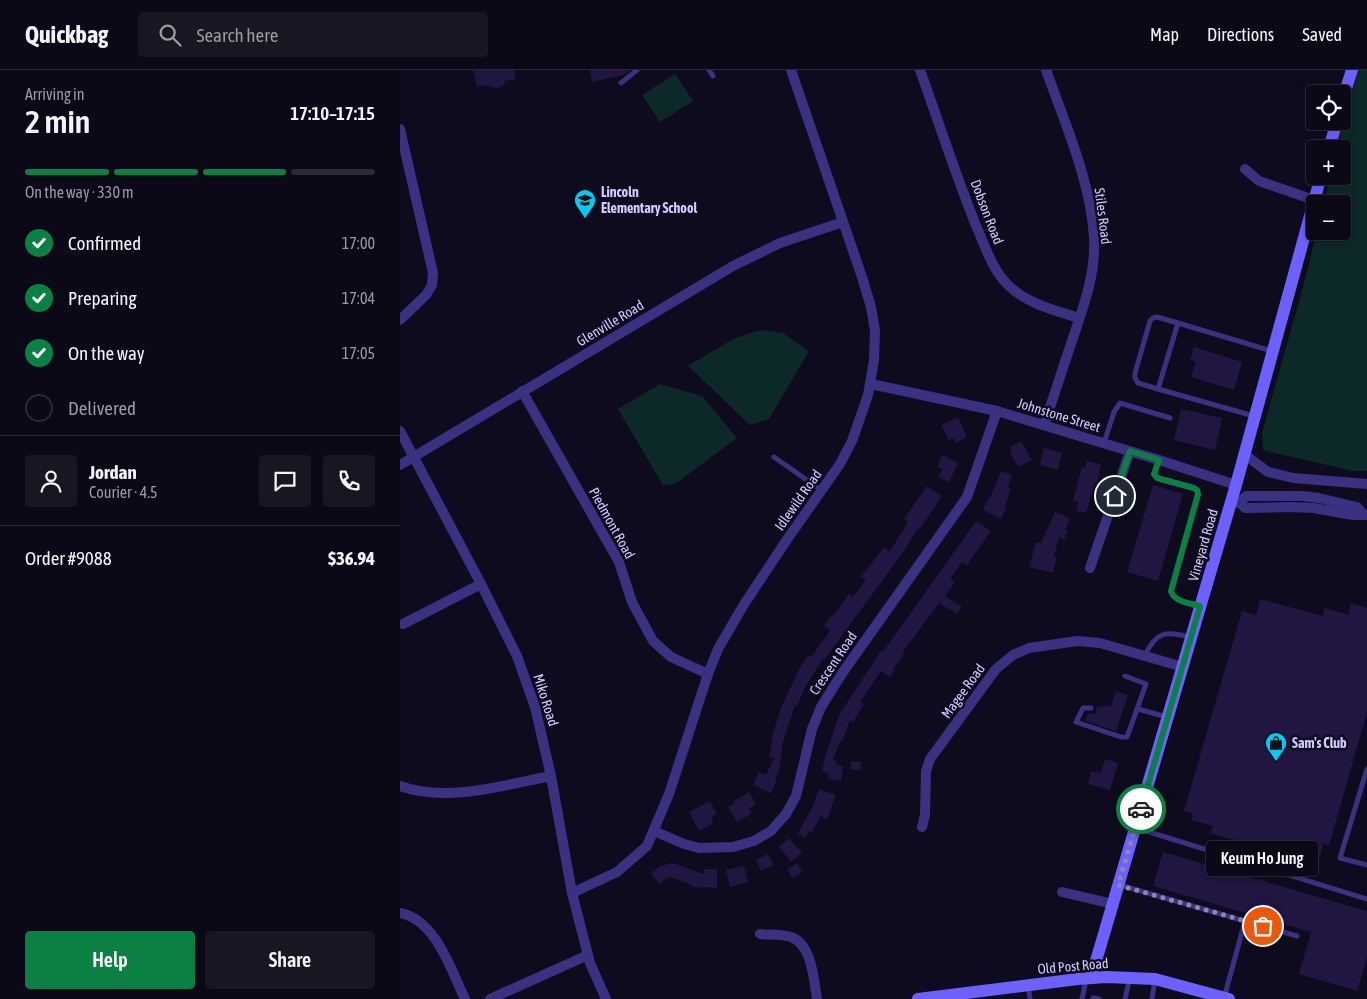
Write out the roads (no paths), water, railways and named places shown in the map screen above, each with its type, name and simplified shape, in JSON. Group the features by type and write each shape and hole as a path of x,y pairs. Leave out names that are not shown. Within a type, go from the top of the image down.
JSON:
{"street":[{"name":"Idlewild Road","path":"572,892 617,872 647,846 670,794 708,674 718,649 743,606 840,464 852,441 871,384 875,331 871,307 790,70"},
{"name":"Dobson Road","path":"920,70 970,210 994,268 1008,285 1022,296 1038,305 1079,318"},
{"name":"Stiles Road","path":"1044,425 1089,289 1094,261 1093,222 1083,174 1046,70"},
{"path":"1347,85 1352,70"},
{"path":"400,129 434,273 432,285 426,296 400,320"},
{"path":"1245,169 1258,181 1306,197"},
{"name":"Glenville Road","path":"400,465 733,266 780,243 843,222"},
{"name":"Vineyard Road","path":"1089,978 1113,904 1200,606 1236,502 1236,485 1306,229"},
{"name":"Johnstone Street","path":"871,384 997,411 1236,485"},
{"name":"Piedmont Road","path":"522,391 619,562 632,602 653,641 671,657 708,674"},
{"name":"Crescent Road","path":"654,831 699,848 733,847 754,841 771,831 786,814 796,796 812,729 820,707 967,497 997,411"},
{"name":"Miko Road","path":"400,431 517,656 535,707 551,776 572,892 590,963 606,999"},
{"path":"1090,568 1130,451"},
{"path":"1244,454 1268,472 1293,478 1367,484"},
{"path":"1236,502 1245,508 1314,508 1353,515 1365,515"},
{"path":"403,624 481,584"},
{"name":"Magee Road","path":"922,828 925,815 926,771 930,759 996,669 1013,655 1029,648 1077,641 1100,643 1183,667"},
{"path":"400,786 413,791 439,794 462,793 551,776"},
{"path":"1062,892 1113,904"},
{"path":"400,914 426,927 434,937 465,999"},
{"path":"760,934 790,937 798,941 809,958 813,970 817,999"},
{"path":"490,999 588,955"},
{"name":"Old Post Road","path":"918,999 973,995 1028,985 1089,978 1131,977 1155,979 1226,998"}],"lane":[{"path":"621,83 637,70"},
{"path":"709,70 713,76"},
{"path":"1255,416 1138,383 1135,373 1150,321 1158,317 1272,351"},
{"path":"1158,389 1178,323"},
{"path":"1104,443 1114,412 1120,403 1170,418"},
{"path":"774,457 821,490"},
{"path":"1159,460 1154,474 1157,478 1197,490 1198,494 1171,591 1175,598 1200,606"},
{"path":"1144,656 1151,643 1161,634 1192,637"},
{"path":"1091,708 1083,708 1076,722 1121,737 1128,737 1146,684 1125,676"},
{"path":"1138,709 1168,718"},
{"path":"1367,769 1340,858 1367,865"},
{"path":"1135,828 1367,899"},
{"path":"1118,885 1297,936"},
{"path":"1226,998 1246,921"},
{"path":"1125,999 1131,977"},
{"path":"1082,999 1089,978"},
{"path":"1152,999 1155,979"},
{"path":"1028,985 1030,999"},
{"path":"1093,998 1099,999"}],"place":[{"name":"Lincoln Elementary School","path":"585,219"},
{"name":"Sam's Club","path":"1276,762"},
{"name":"Keum Ho Jung","path":"1263,926"}]}
